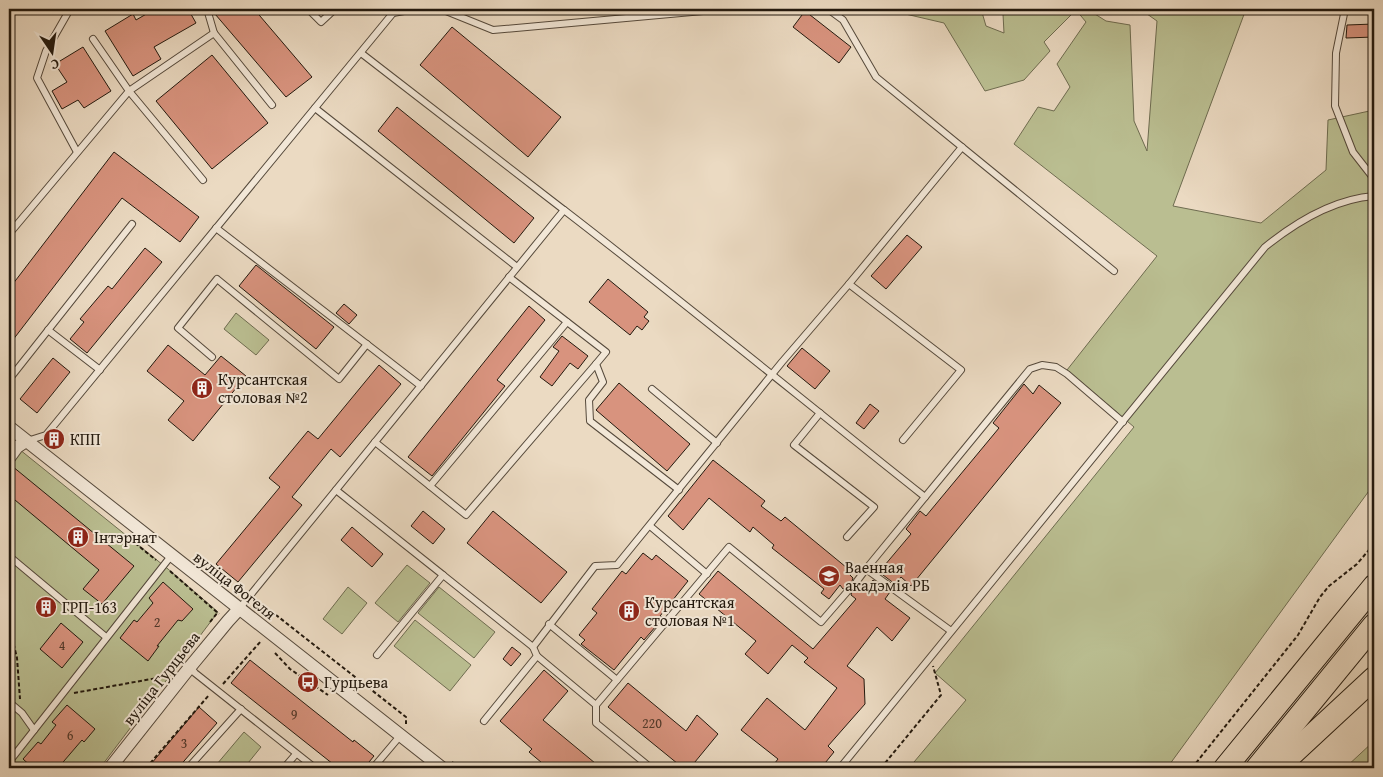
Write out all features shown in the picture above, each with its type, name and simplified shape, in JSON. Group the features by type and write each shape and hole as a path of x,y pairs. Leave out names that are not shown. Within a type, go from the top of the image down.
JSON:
{"highway":[{"path":"1225,768 1374,586"},
{"path":"1257,768 1374,626"},
{"path":"1277,768 1374,678"}],"street":[{"name":"вуліца Фогеля","path":"9,427 167,560 239,609 402,730 442,768"},
{"path":"9,458 26,441"},
{"name":"вуліца Гурцьева","path":"110,768 190,667 239,609"}],"lane":[{"path":"70,9 46,50 38,78 77,152"},
{"path":"207,9 214,33 272,105"},
{"path":"308,9 321,22 335,9"},
{"path":"383,9 393,14"},
{"path":"26,441 46,435 393,14 415,9"},
{"path":"441,9 493,30 725,9"},
{"path":"828,9 843,20 876,77 1114,272"},
{"path":"1345,9 1336,53 1335,106 1353,152 1374,179"},
{"path":"9,234 129,91 214,33"},
{"path":"93,39 129,91 203,180"},
{"path":"361,53 669,290 772,376 925,497"},
{"path":"315,108 517,267"},
{"path":"533,647 595,566 617,565 782,362 962,148"},
{"path":"840,768 1265,247 1288,229 1311,216 1343,202 1374,196"},
{"path":"239,609 564,210"},
{"path":"11,377 132,224"},
{"path":"216,228 421,386"},
{"path":"375,442 466,515 606,352 509,277"},
{"path":"212,357 178,328 218,279 338,379 367,344"},
{"path":"849,284 961,370 903,440"},
{"path":"430,486 567,322"},
{"path":"48,330 100,370"},
{"path":"596,364 603,382 589,400 590,421 678,490"},
{"path":"857,581 1030,369 1042,365 1056,367 1067,374 1123,422"},
{"path":"652,389 717,443"},
{"path":"820,414 794,445 874,506 847,537"},
{"path":"336,490 533,647 537,656 596,705"},
{"path":"650,526 706,574"},
{"path":"651,768 596,722 596,705 729,547 821,622 847,592"},
{"path":"9,556 106,637"},
{"path":"9,762 167,560"},
{"path":"866,569 952,631"},
{"path":"377,655 443,574"},
{"path":"549,624 617,680"},
{"path":"484,721 537,656"},
{"path":"190,667 314,768"},
{"path":"9,702 22,713 34,730"},
{"path":"188,768 241,708"},
{"path":"373,768 402,730"},
{"path":"284,768 296,754"}],"path":[{"path":"1192,768 1298,636 1320,597 1330,586 1357,564 1374,544"},
{"path":"167,560 218,612"},
{"path":"276,615 406,717 402,730"},
{"path":"9,625 17,658 22,713"},
{"path":"146,768 215,688 224,684 262,639"},
{"path":"881,768 941,695 931,657"},
{"path":"290,669 321,691"},
{"path":"72,693 170,676"}],"green space":[{"path":"884,9 981,9 986,26 1004,33 1003,14 1016,9 1087,9 1106,21 1130,25 1134,121 1147,151 1157,21 1140,9 1246,9 1173,206 1261,223 1326,170 1328,120 1374,110 1374,484 1167,768 909,768 966,700 935,673 1134,427 1067,370 1157,256 1014,144 1038,107 1054,111 1070,87 1057,64 1086,22 1076,10 1044,42 1050,51 1024,80 985,91 944,23"},
{"path":"236,313 269,340 256,355 224,329"},
{"path":"9,441 168,569 218,612 100,768 9,768"},
{"path":"407,565 430,583 398,622 375,603"},
{"path":"348,587 367,603 342,634 323,619"},
{"path":"439,587 495,632 474,658 418,613"},
{"path":"415,620 471,665 450,691 394,646"},
{"path":"244,732 261,747 244,768 223,768 217,764"},
{"path":"1374,741 1374,768 1345,768"}],"building":[{"path":"155,9 188,9 196,23 154,47 161,59 133,76 105,31 133,14 136,20"},
{"path":"222,9 254,9 312,77 286,97 215,14"},
{"path":"805,11 851,47 839,63 793,27"},
{"path":"1374,24 1374,37 1346,38 1347,25"},
{"path":"452,27 561,117 528,157 420,65"},
{"path":"83,47 111,91 84,108 78,100 62,109 52,91 67,82 55,64"},
{"path":"212,55 268,123 212,169 156,101"},
{"path":"397,107 534,218 514,243 378,131"},
{"path":"114,152 199,217 180,242 122,198 9,345 9,289"},
{"path":"907,235 922,247 886,289 871,276"},
{"path":"145,248 162,262 87,353 70,339 84,322 80,319 108,286 112,289"},
{"path":"256,265 334,327 316,349 239,286"},
{"path":"608,279 648,312 644,317 649,321 642,330 637,326 630,335 589,302"},
{"path":"344,304 357,315 349,324 336,313"},
{"path":"529,306 545,320 497,380 505,386 432,476 408,457"},
{"path":"562,336 588,356 578,369 570,363 552,386 540,377 559,351 553,347"},
{"name":"Курсантская столовая №2","path":"168,345 205,375 221,356 246,376 193,441 168,420 184,401 147,371"},
{"path":"802,348 830,371 815,389 787,366"},
{"path":"53,358 70,372 37,413 20,399"},
{"path":"379,365 401,384 340,457 331,449 292,497 302,505 238,582 216,564 280,487 269,478 308,431 318,439"},
{"path":"619,383 690,444 667,471 596,410"},
{"path":"1024,384 1033,394 1039,385 1061,403 911,586 901,577 895,584 879,572 911,534 906,529 920,511 926,516 999,428 993,423"},
{"path":"870,404 879,411 864,429 856,423"},
{"name":"Ваенная акадэмія РБ","path":"713,460 765,501 761,506 781,521 785,517 852,572 850,575 853,578 854,585 861,584 866,589 873,580 890,592 885,599 910,618 892,641 877,627 847,666 864,679 865,704 828,746 834,752 821,768 771,768 778,759 741,730 767,698 805,730 837,688 804,662 808,658 792,645 768,674 745,654 756,641 699,594 718,571 813,649 856,599 851,595 852,591 850,588 843,589 840,585 829,599 821,593 824,589 772,548 774,545 753,527 750,532 709,498 683,530 668,516"},
{"name":"Інтэрнат","path":"9,466 12,466 134,566 102,604 83,589 99,570 15,500 9,507"},
{"path":"423,511 445,529 433,544 411,526"},
{"path":"493,511 567,572 541,603 467,543"},
{"path":"352,527 383,554 372,567 341,540"},
{"name":"Курсантская столовая №1","path":"643,553 652,560 656,555 688,581 660,616 663,618 644,640 641,637 614,670 581,644 585,640 579,635 597,613 592,609 622,571 626,574"},
{"path":"163,582 193,609 182,621 178,620 157,646 159,646 148,661 120,638 134,620 137,622 153,603 149,598"},
{"path":"61,623 83,642 62,668 40,649"},
{"path":"512,647 521,654 511,666 503,659"},
{"path":"250,660 353,742 354,740 374,756 364,768 338,768 231,683"},
{"path":"544,670 568,691 543,720 601,768 548,768 529,752 532,749 500,721"},
{"path":"628,683 686,731 697,715 718,734 690,768 683,768 608,707"},
{"path":"67,705 95,729 84,742 82,740 58,768 33,768 23,759 38,742 41,744 56,725 52,722"},
{"path":"199,707 217,723 178,768 156,768 151,764"}],"place":[{"name":"Курсантская столовая №2","path":"202,388"},
{"name":"КПП","path":"54,439"},
{"name":"Інтэрнат","path":"78,537"},
{"name":"Ваенная акадэмія РБ","path":"829,576"},
{"name":"ГРП-163","path":"46,607"},
{"name":"Курсантская столовая №1","path":"629,611"},
{"name":"Гурцьева","path":"308,682"}]}
